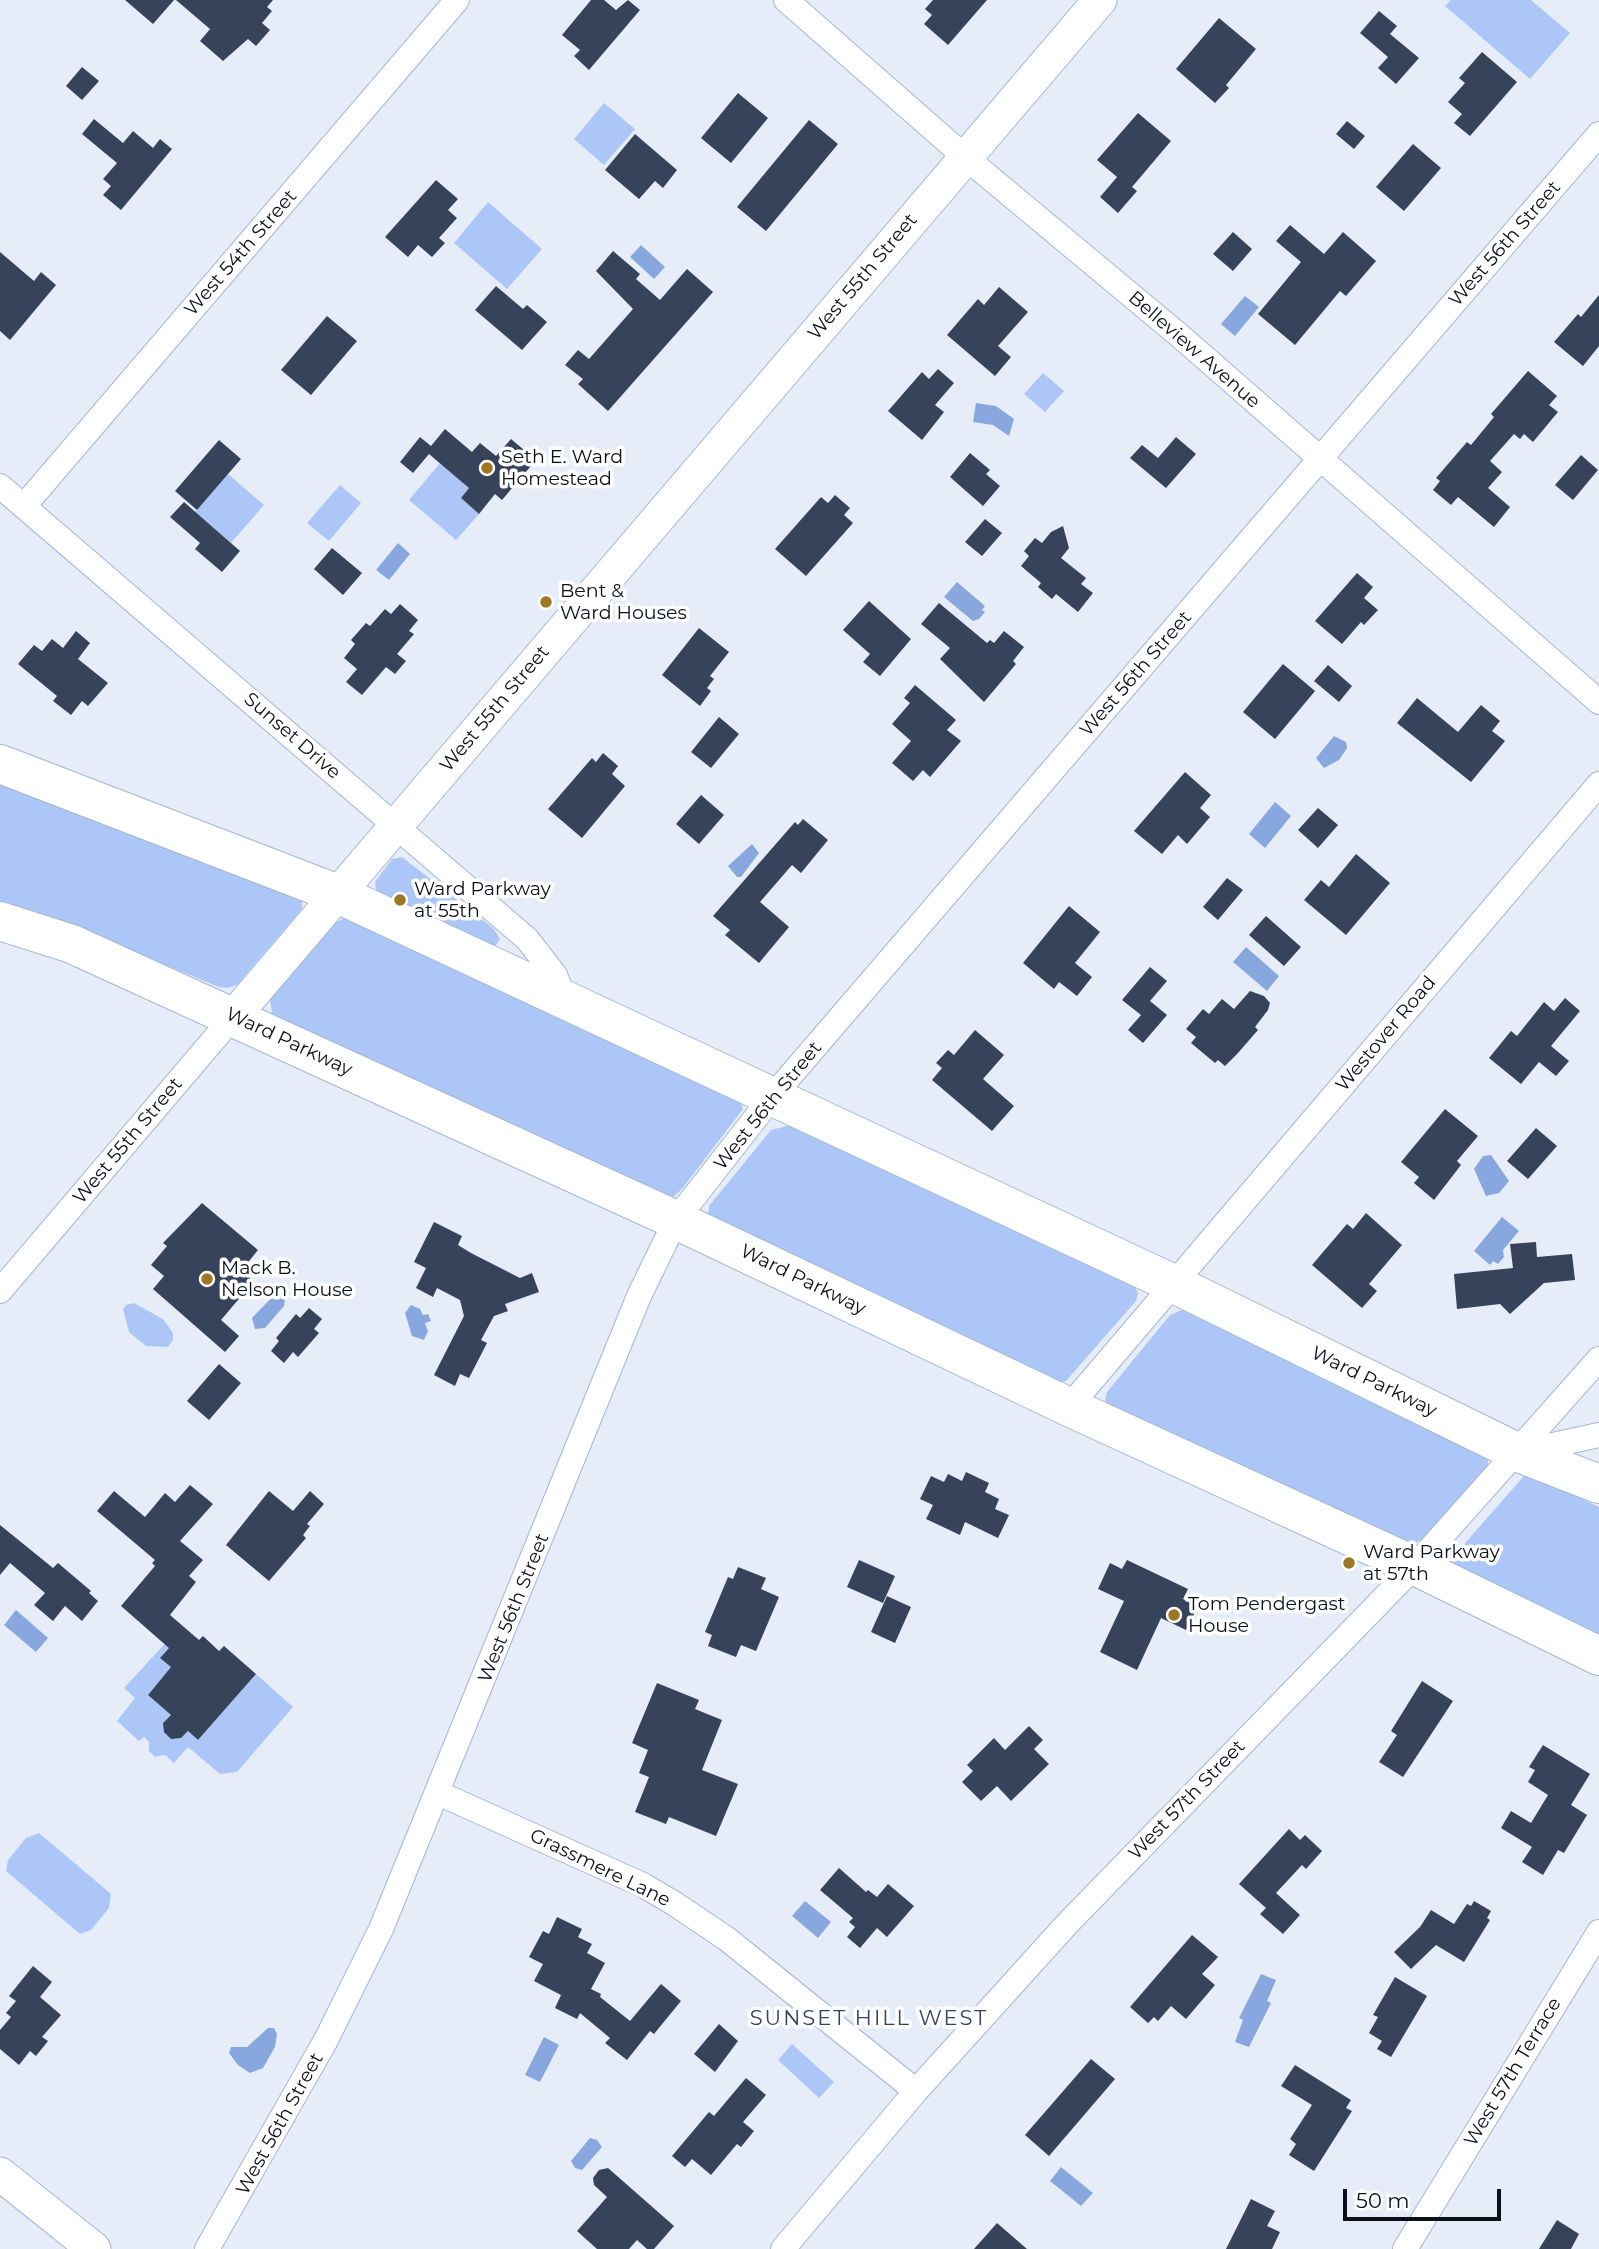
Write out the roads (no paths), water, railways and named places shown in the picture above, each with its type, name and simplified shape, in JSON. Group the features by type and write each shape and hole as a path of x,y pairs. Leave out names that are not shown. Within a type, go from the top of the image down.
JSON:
{"main road":[{"name":"West 55th Street","path":"233,1017 1100,0"},
{"name":"Ward Parkway","path":"0,764 338,894 1174,1284 1519,1452 1599,1484"},
{"name":"Ward Parkway","path":"0,922 72,944 676,1220 1069,1408 1415,1566 1599,1656"},
{"path":"0,2174 94,2249"}],"street":[{"name":"West 54th Street","path":"24,506 457,0"},
{"name":"Belleview Avenue","path":"786,0 965,157 1180,336 1599,702"},
{"name":"West 56th Street","path":"207,2249 326,2040 381,1929 639,1296 676,1220 772,1097 1599,134"},
{"name":"Sunset Drive","path":"0,486 527,939 555,975 565,1000"},
{"name":"Westover Road","path":"1069,1408 1599,784"},
{"name":"West 55th Street","path":"0,1291 233,1017"},
{"name":"West 57th Street","path":"783,2249 916,2091 1067,1924 1415,1566 1599,1359"},
{"path":"1519,1452 1599,1435"},
{"name":"Grassmere Lane","path":"438,1793 643,1885 676,1903 727,1939 916,2091"},
{"name":"West 57th Terrace","path":"1405,2249 1599,1932"}],"place":[{"name":"Seth E. Ward Homestead","path":"487,468"},
{"name":"Bent & Ward Houses","path":"546,602"},
{"name":"Ward Parkway at 55th","path":"400,900"},
{"name":"Mack B. Nelson House","path":"207,1279"},
{"name":"Ward Parkway at 57th","path":"1349,1563"},
{"name":"Tom Pendergast House","path":"1174,1615"}],"district":[{"name":"SUNSET HILL WEST","path":"869,2019"}]}
